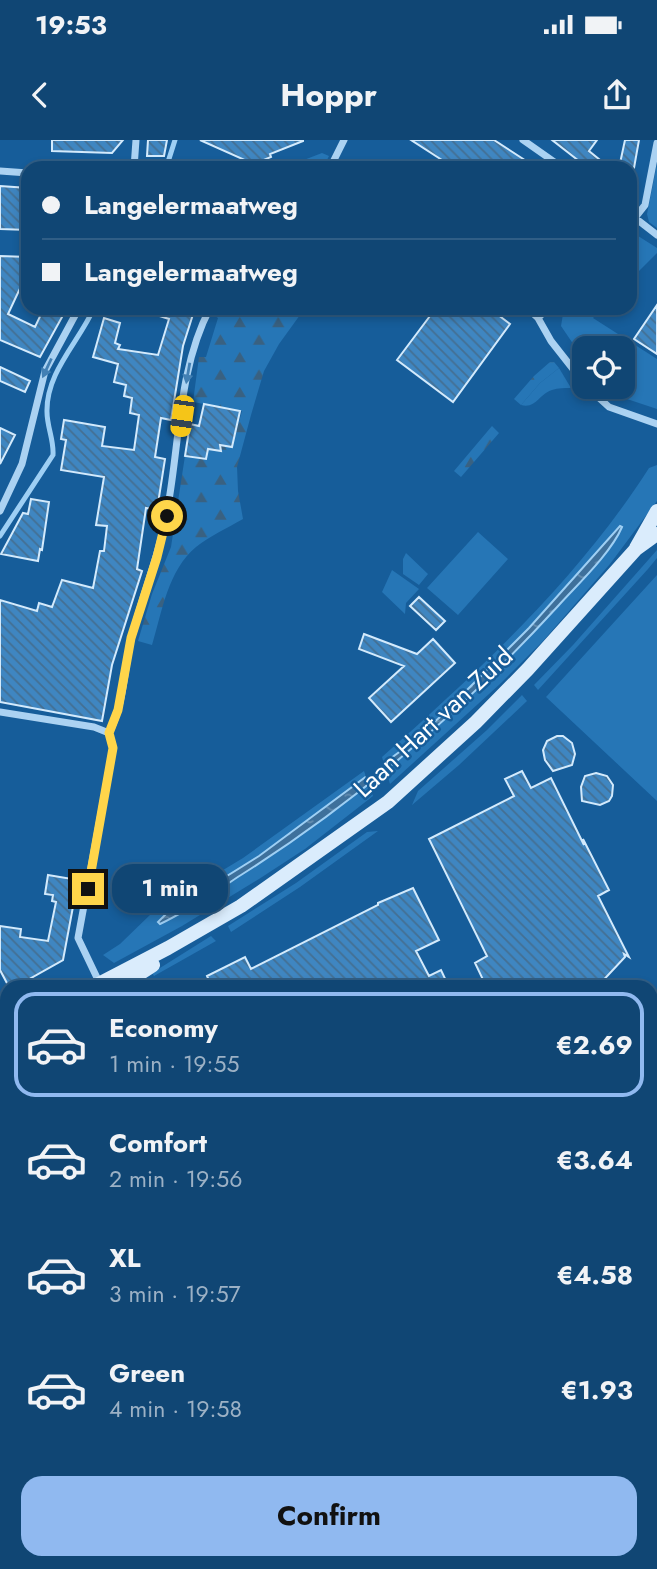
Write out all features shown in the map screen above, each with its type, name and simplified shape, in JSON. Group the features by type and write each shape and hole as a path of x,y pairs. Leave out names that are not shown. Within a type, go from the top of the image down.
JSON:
{"main road":[{"name":"Laan Hart van Zuid","path":"636,549 657,511"},
{"name":"Laan Hart van Zuid","path":"107,980 241,906 387,802 476,723 636,549 657,534"},
{"name":"Laan Hart van Zuid","path":"129,980 153,965 168,948"}],"street":[{"path":"134,161 136,140"},
{"path":"334,161 344,140"},
{"path":"523,140 553,161"},
{"path":"637,214 645,205 657,143"},
{"path":"0,171 21,172"},
{"path":"637,222 657,235"},
{"path":"0,511 22,464 45,371 75,315"},
{"path":"95,980 78,938 113,748 109,733 118,710 131,638 164,526 189,366 206,315"},
{"path":"535,315 572,367"},
{"path":"538,318 541,315"},
{"path":"601,399 609,407 657,424"},
{"path":"0,712 94,727 109,733"}],"green space":[{"path":"322,153 329,156 326,161 301,161"},
{"path":"657,164 657,228 649,222 647,214"},
{"path":"637,235 657,248 657,253 637,273"},
{"path":"214,315 300,315 264,371 251,415 237,467 243,519 207,539 186,556 167,592 152,645 138,641 152,594 171,547 185,456 206,459 208,449 219,450 220,445 232,447 242,411 193,402 199,357 206,357 218,318"},
{"path":"563,315 596,315 593,318 621,336 572,336 572,342 561,326"},
{"path":"635,345 657,359 657,409 627,399 635,399"},
{"path":"550,362 554,362 559,368 540,383 521,405 514,399"},
{"path":"559,368 571,388 552,390 530,405 521,405 540,383"},
{"path":"492,426 499,433 461,477 454,471"},
{"path":"657,465 657,501 610,564 543,641 500,684 390,784 382,757 491,657 526,621 591,548 649,468"},
{"path":"478,532 508,559 458,615 427,588"},
{"path":"657,550 657,558 648,569 538,690 534,685"},
{"path":"406,553 428,574 419,585 403,574 403,559"},
{"path":"392,570 419,589 406,603 405,614 382,592"},
{"path":"657,575 657,801 546,697"},
{"path":"522,695 527,701 412,805 418,791"},
{"path":"364,771 373,796 305,849 182,926 114,963 103,955 120,944 152,913 243,858"},
{"path":"378,831 231,932 228,926 296,883 367,832"},
{"path":"211,936 216,941 154,976 152,973"}],"water":[{"path":"620,526 622,527 617,537 602,558 559,605 486,681 409,751 328,816 285,846 191,907 160,924 158,922 166,914 259,856 406,747 529,628"}],"pier":[{"path":"383,760 388,775 370,788 365,775"}],"building":[{"path":"52,140 123,140 112,153 52,151"},
{"path":"148,140 167,140 164,156 147,156"},
{"path":"200,140 303,140 270,154 271,157 261,161 247,161"},
{"path":"411,140 494,140 526,161 443,161"},
{"path":"552,140 597,140 589,151 601,161 579,161"},
{"path":"625,140 639,140 635,161 620,161"},
{"path":"0,186 21,188 21,230 0,229"},
{"path":"0,256 21,257 21,286 8,314 35,327 41,315 63,315 40,357 0,340"},
{"path":"657,305 657,354 635,338"},
{"path":"156,315 193,315 183,346 171,420 161,418 155,457 165,459 157,510 146,508 137,569 142,571 112,665 102,721 0,702 0,600 37,611 39,603 52,607 62,580 93,588 100,551 104,551 107,526 96,525 104,477 61,470 66,440 61,439 64,420 105,427 102,446 134,450 139,415 130,413 132,398 124,396 126,385 114,382 118,364 93,357 104,318 120,323 115,343 120,345 118,349 158,355 169,319"},
{"path":"431,315 498,315 510,324 453,402 397,360"},
{"path":"0,367 30,381 25,392 0,381"},
{"path":"204,404 240,411 232,447 220,445 221,451 208,449 206,459 185,456 190,424 199,426"},
{"path":"0,428 15,435 0,464"},
{"path":"31,499 49,502 38,561 1,554 23,513 28,514"},
{"path":"419,597 445,621 436,630 410,606"},
{"path":"364,634 417,654 433,639 455,663 391,722 369,698 404,666 359,649"},
{"path":"563,736 572,743 575,754 572,765 553,771 545,760 543,750 547,741"},
{"path":"522,771 531,788 551,778 609,890 598,896 629,957 624,954 625,957 604,980 483,980 475,963 487,956 429,839 514,796 505,779"},
{"path":"596,773 607,776 613,785 609,801 600,805 582,801 581,787 585,776"},
{"path":"48,875 78,880 63,960 27,980 5,980 0,970 0,926 21,929 20,937 48,941 56,902 52,901 53,895 45,894"},
{"path":"413,888 439,940 416,951 429,976 441,970 446,980 209,980 207,976 245,957 251,969 378,903"}],"waterway":[{"path":"168,161 175,140"},
{"path":"0,536 53,455 47,412 48,397 57,370 91,315"}],"route":[{"path":"88,889 113,748 109,733 118,710 131,638 167,516"}]}
